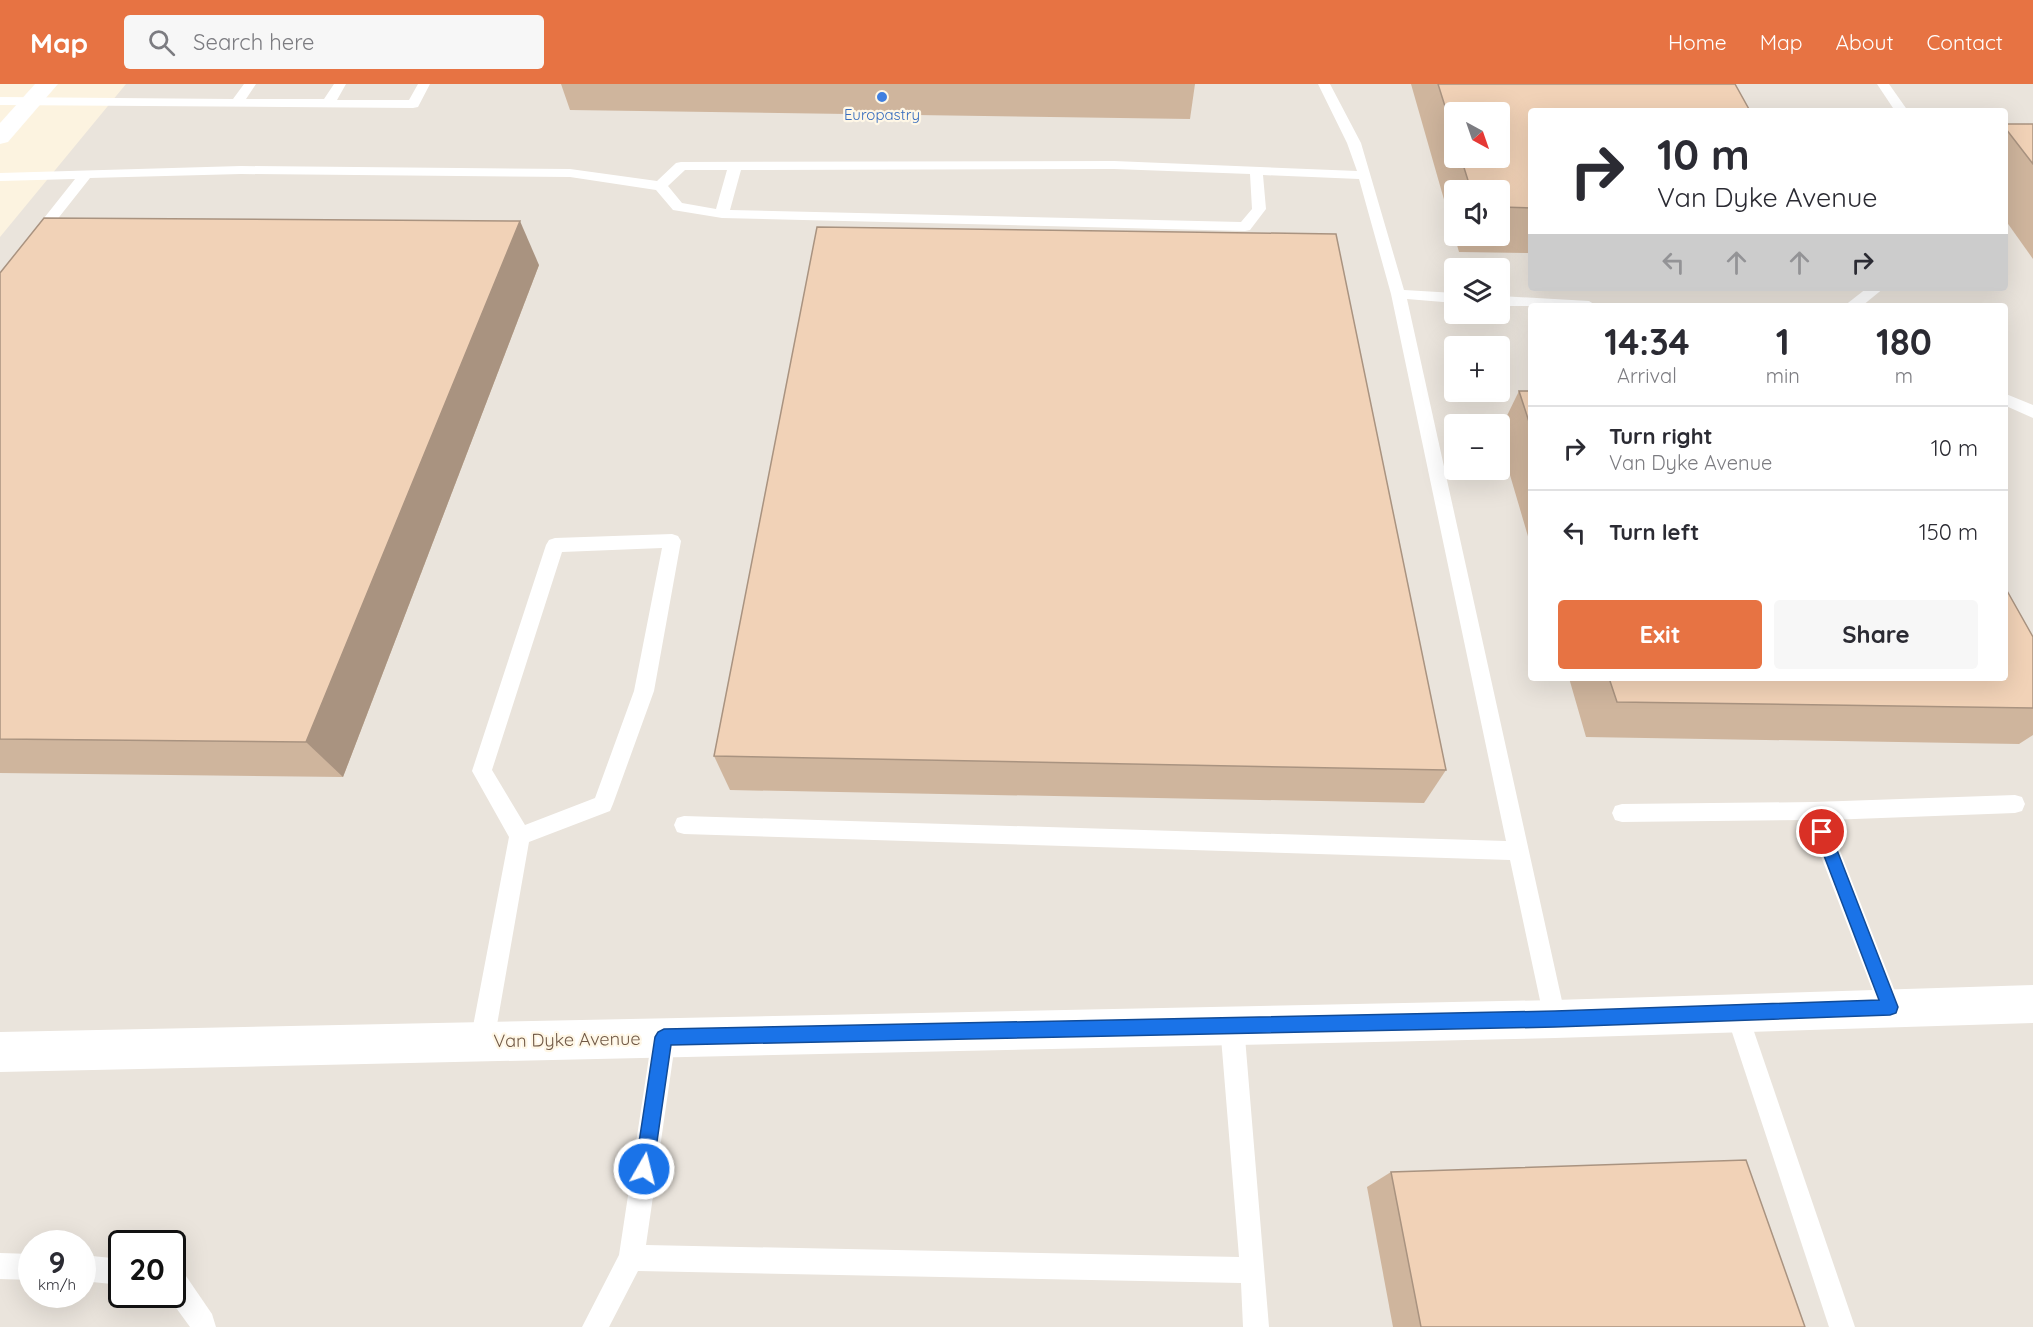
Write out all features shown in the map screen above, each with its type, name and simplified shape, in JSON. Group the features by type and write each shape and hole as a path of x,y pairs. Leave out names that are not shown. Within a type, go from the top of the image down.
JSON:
{"street":[{"path":"0,137 47,84"},
{"name":"Van Dyke Avenue","path":"0,1052 1555,1019 2033,1004"}],"lane":[{"path":"236,103 250,84"},
{"path":"328,104 340,84"},
{"path":"0,101 413,104 424,84"},
{"path":"1324,84 1354,143 1398,294 1555,1019"},
{"path":"1883,84 1900,108"},
{"path":"660,186 681,166 1114,165 1365,175"},
{"path":"722,214 735,166"},
{"path":"0,177 241,170 570,173 660,186 678,207 722,214 1245,227 1259,209 1256,171"},
{"path":"28,248 85,176"},
{"path":"1856,303 1873,291"},
{"path":"1398,294 1444,297"},
{"path":"1510,301 1544,303"},
{"path":"2008,401 2033,412"},
{"path":"482,1042 520,836 482,771 555,545 672,541 644,691 603,804 520,836"},
{"path":"1622,813 1814,811 2015,804"},
{"path":"1814,811 1890,1007"},
{"path":"684,825 1519,851"},
{"path":"1737,1014 1842,1327"},
{"path":"1232,1025 1256,1327"},
{"path":"595,1327 631,1258 664,1037"},
{"path":"631,1258 1253,1270"},
{"path":"0,1266 18,1267"},
{"path":"186,1298 203,1323 203,1327"}],"shaded area":[{"path":"126,84 2033,84 2033,1327 0,1327 0,237"}],"building":[{"path":"1438,84 1735,84 1748,108 1528,108 1528,208 1510,207 1510,180 1468,180 1464,168 1510,168 1510,102 1444,103"},
{"path":"2008,124 2033,124 2033,164 2008,132"},
{"path":"44,218 520,221 306,742 0,739 0,273"},
{"path":"817,227 1336,234 1446,770 714,756"},
{"path":"1519,391 1528,391 1528,419"},
{"path":"2008,593 2033,637 2033,708 1617,702 1610,681 2008,681"},
{"path":"1746,1160 1805,1327 1421,1327 1391,1172"}],"place":[{"name":"Europastry","path":"882,97"}],"route":[{"path":"644,1169 664,1037 1555,1019 1890,1007 1822,832"}]}
